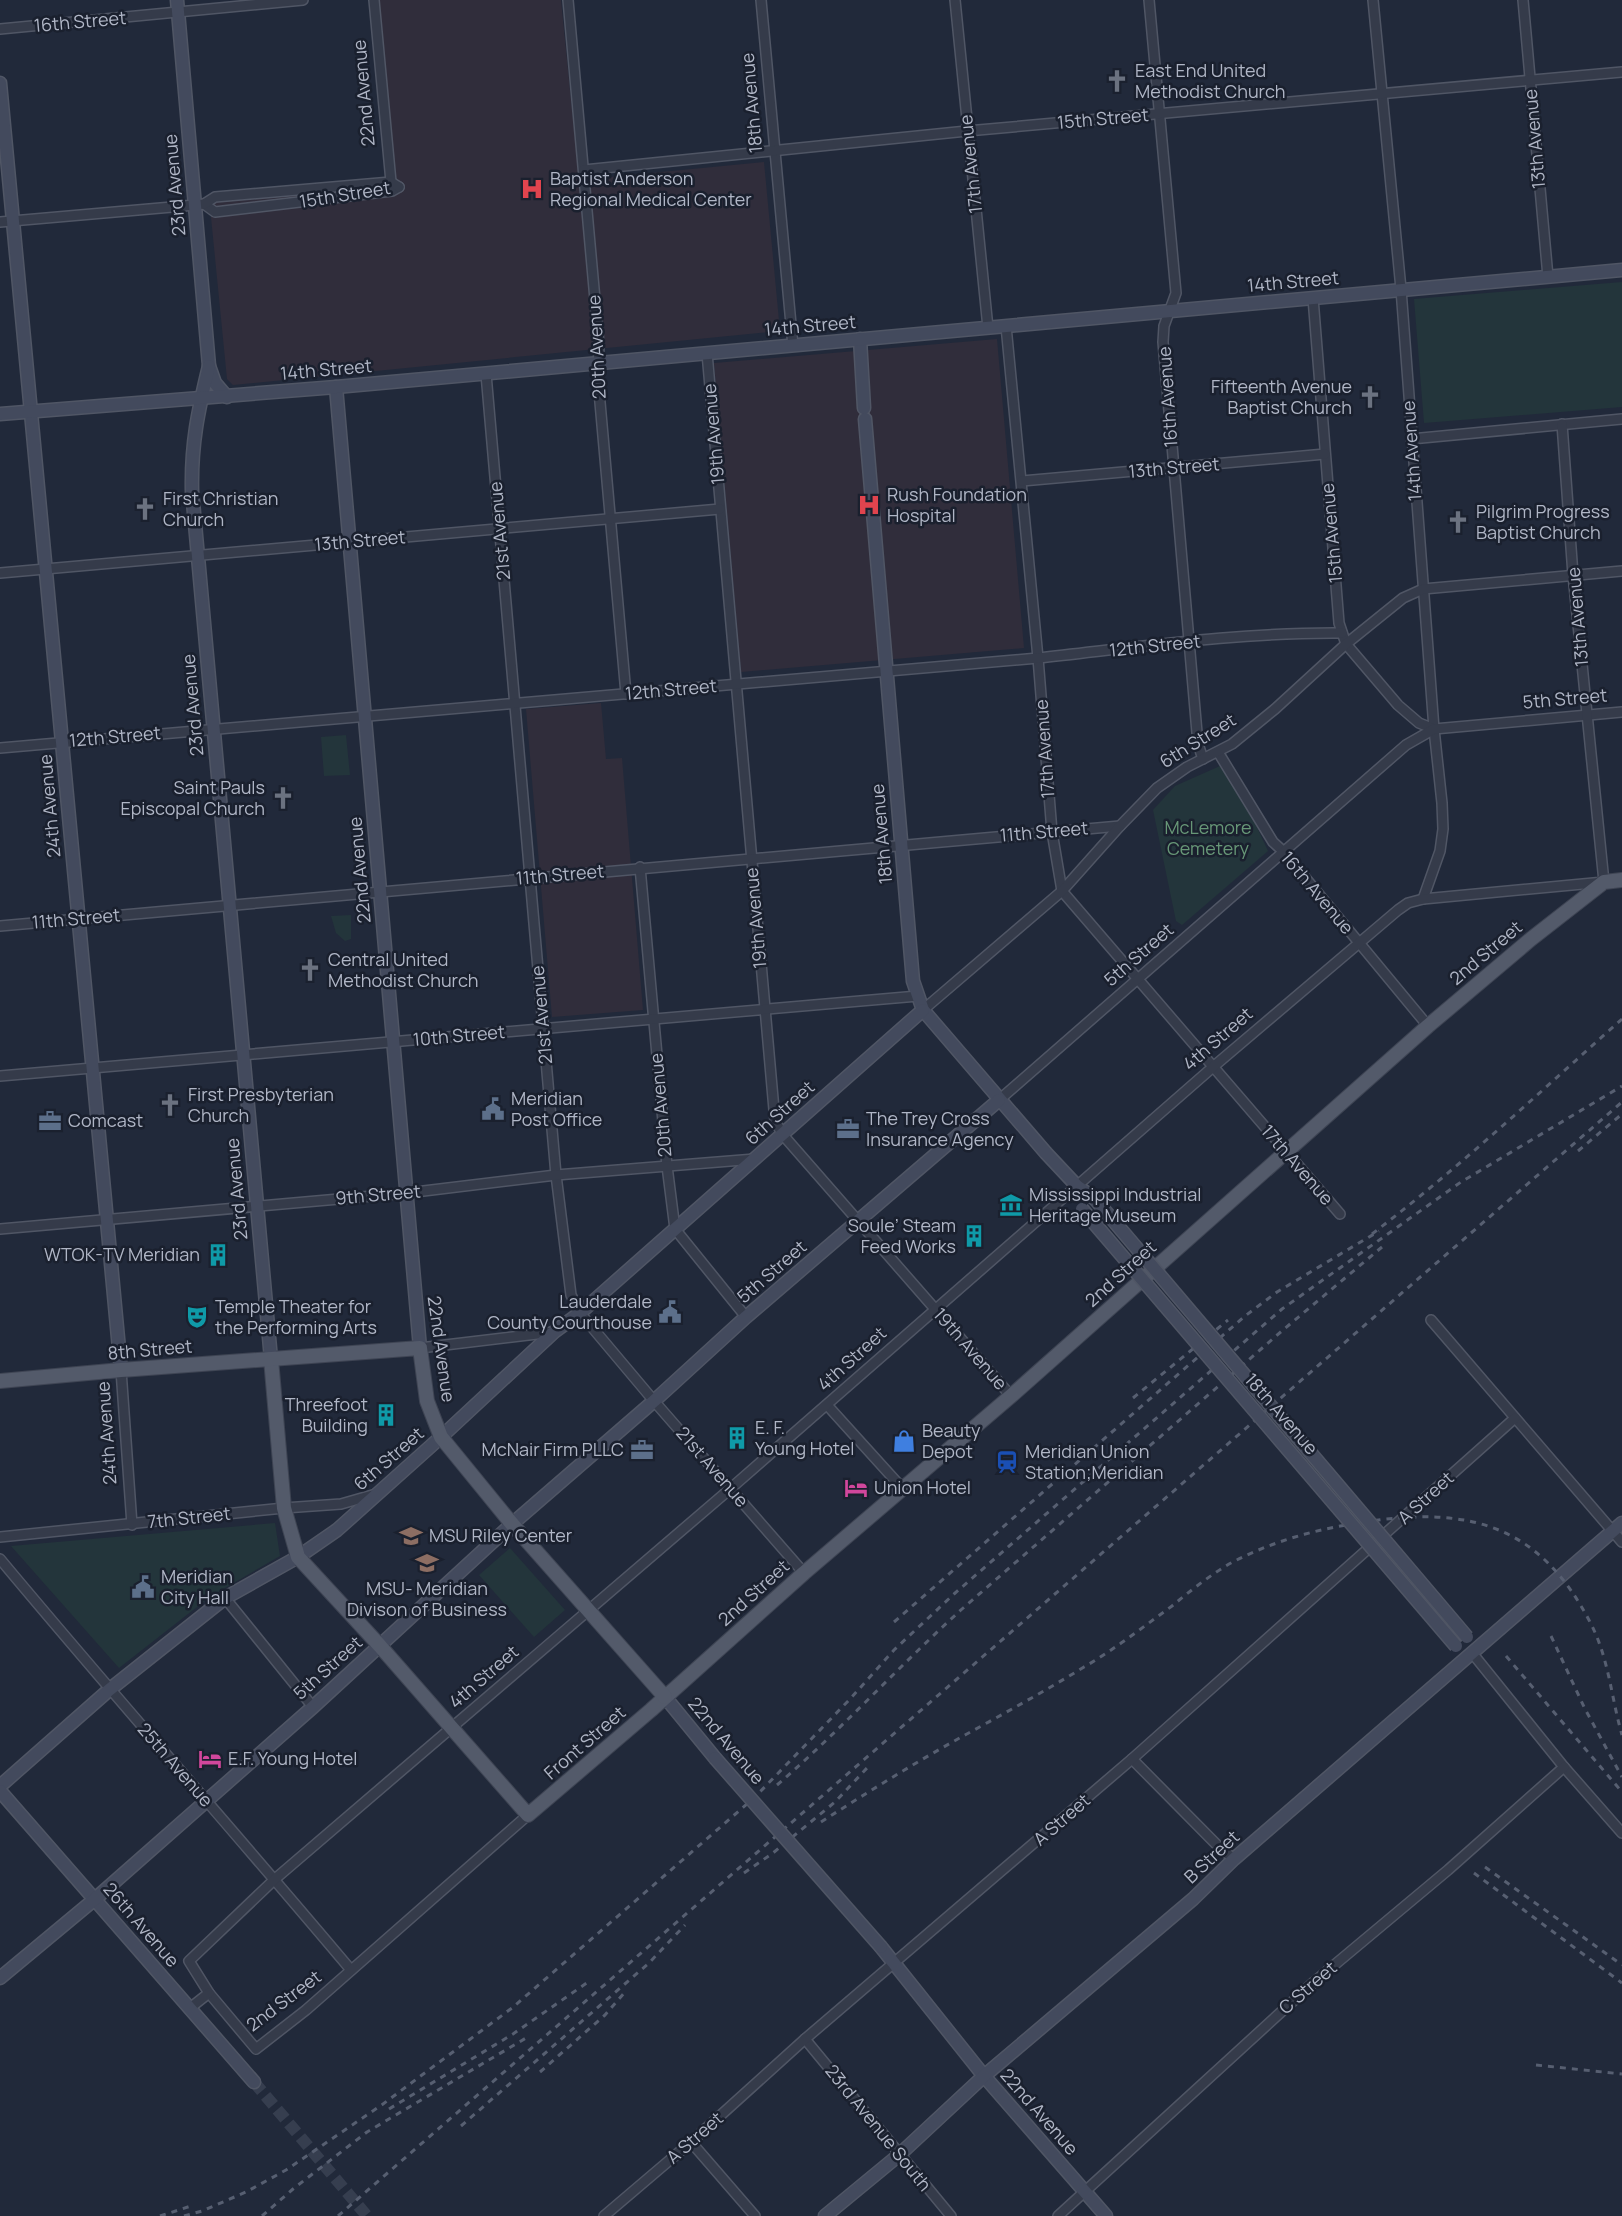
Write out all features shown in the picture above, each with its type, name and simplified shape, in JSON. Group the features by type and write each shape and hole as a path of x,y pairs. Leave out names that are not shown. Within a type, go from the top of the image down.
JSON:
{"main road":[{"name":"4th Street","path":"1604,882 1622,880"},
{"name":"2nd Street","path":"665,1697 804,1573 1011,1396 1428,1026 1531,939 1604,882"},
{"name":"8th Street","path":"0,1381 420,1348"},
{"name":"22nd Avenue","path":"420,1348 427,1401 441,1437 512,1524 665,1697"},
{"name":"23rd Avenue","path":"271,1359 284,1508 298,1557 380,1646 528,1815"},
{"name":"Front Street","path":"528,1815 665,1697"}],"street":[{"name":"16th Street","path":"0,29 178,6 303,0"},
{"name":"22nd Avenue","path":"374,0 395,185"},
{"name":"20th Avenue","path":"568,0 599,344 598,380 626,694"},
{"name":"18th Avenue","path":"761,0 792,346"},
{"name":"17th Avenue","path":"955,0 988,328"},
{"name":"16th Avenue","path":"1149,0 1176,293 1164,326 1163,342 1187,642 1198,744 1203,759"},
{"name":"14th Avenue","path":"1373,0 1401,289 1434,729 1442,803 1443,829 1440,852 1423,899"},
{"name":"13th Avenue","path":"1523,0 1548,277"},
{"name":"23rd Avenue","path":"178,6 200,204 210,366 215,383 227,397"},
{"name":"15th Street","path":"584,170 967,131 1622,72"},
{"name":"24th Avenue","path":"0,83 6,222 32,411 121,1370 132,1525"},
{"name":"15th Street","path":"6,222 200,204 215,197 395,185"},
{"name":"15th Street","path":"200,204 215,212 392,191 395,185"},
{"name":"14th Street","path":"0,414 227,397 1622,270"},
{"name":"15th Avenue","path":"1313,298 1339,623 1346,645 1409,715 1419,723 1434,729"},
{"name":"17th Avenue","path":"1006,326 1022,481 1052,832 1062,891 1340,1214"},
{"name":"18th Avenue","path":"860,339 913,981 923,1010 999,1100 1077,1186 1095,1199 1467,1637 1473,1654 1564,1767 1622,1833"},
{"name":"19th Avenue","path":"707,353 774,1122 858,1222 1011,1396"},
{"name":"23rd Avenue","path":"210,366 196,421 192,463 213,728 271,1359"},
{"name":"21st Avenue","path":"486,374 556,1175 571,1295 580,1313 804,1573"},
{"name":"22nd Avenue","path":"336,387 420,1348"},
{"path":"1411,439 1622,419"},
{"name":"13th Avenue","path":"1562,424 1573,575 1604,882"},
{"name":"13th Street","path":"1022,481 1325,454"},
{"name":"13th Street","path":"0,573 720,509"},
{"name":"6th Street","path":"0,1786 110,1690 225,1598 298,1557 337,1530 554,1332 580,1313 923,1010 1062,891 1120,826 1170,778 1247,733 1403,598 1423,589 1622,571"},
{"name":"12th Street","path":"0,748 1038,658 1187,642 1342,633"},
{"name":"5th Street","path":"0,1978 95,1899 313,1707 512,1524 654,1401 746,1317 1407,745 1434,729 1622,712"},
{"name":"16th Avenue","path":"1218,752 1273,842 1284,852 1428,1026"},
{"name":"11th Street","path":"0,926 751,857 1120,826"},
{"name":"20th Avenue","path":"640,867 667,1166 675,1228"},
{"name":"4th Street","path":"209,1993 189,1961 275,1880 827,1405 1213,1066 1408,903 1423,899 1604,882"},
{"name":"10th Street","path":"0,1076 918,996"},
{"name":"9th Street","path":"0,1229 407,1193 556,1175 755,1159"},
{"name":"18th Avenue","path":"1077,1186 1082,1209 1456,1646 1473,1654"},
{"path":"675,1228 746,1317"},
{"path":"1431,1320 1515,1418 1617,1527 1622,1542"},
{"name":"8th Street","path":"420,1348 554,1332"},
{"path":"827,1405 903,1489"},
{"name":"A Street","path":"604,2216 691,2142 805,2039 1132,1759 1515,1418"},
{"name":"7th Street","path":"0,1537 341,1504 376,1494"},
{"name":"B Street","path":"825,2216 899,2155 984,2076 1193,1899 1234,1859 1617,1527"},
{"name":"25th Avenue","path":"0,1559 351,1970"},
{"path":"225,1598 313,1707"},
{"name":"22nd Avenue","path":"665,1697 715,1758 881,1947 984,2076 1106,2216"},
{"path":"1132,1759 1220,1848 1234,1859"},
{"name":"C Street","path":"1058,2216 1314,1982 1448,1870 1564,1767"},
{"name":"26th Avenue","path":"0,1791 254,2082"},
{"path":"351,1970 528,1815"},
{"name":"2nd Street","path":"209,1993 256,2049 306,2010 351,1970"},
{"path":"190,2008 209,1993"},
{"name":"23rd Avenue South","path":"805,2039 951,2216"},
{"path":"691,2142 755,2216"}],"shaded area":[{"name":"Baptist Anderson Regional Medical Center","path":"378,0 561,0 579,180 764,162 780,331 233,385 227,379 209,197 395,179"},
{"name":"Rush Foundation Hospital","path":"997,339 1024,648 741,672 714,363"},
{"path":"601,703 606,759 622,758 643,1010 552,1017 526,709"}],"green space":[{"path":"1622,282 1622,407 1424,423 1414,299"},
{"path":"346,735 350,775 324,776 321,737"},
{"name":"McLemore Cemetery","path":"1220,766 1255,823 1268,851 1182,925 1176,921 1153,810 1175,786"},
{"path":"351,915 351,939 345,941 336,933 331,916"},
{"path":"275,1523 280,1556 211,1596 119,1668 11,1546"},
{"path":"510,1548 565,1610 534,1637 479,1575"}],"tunnel":[{"path":"254,2082 367,2216"}],"railway":[{"path":"1372,1234 1468,1156 1622,1019"},
{"path":"184,2216 202,2211 246,2192 286,2170 383,2104 512,2008 755,1797 894,1650 954,1594 1282,1309 1461,1182 1622,1086"},
{"path":"338,2216 1622,1102"},
{"path":"1578,1151 1622,1114"},
{"path":"894,1622 1245,1316 1277,1292 1379,1231"},
{"path":"777,1785 962,1609 1382,1247"},
{"path":"1133,1398 1228,1320"},
{"path":"821,1822 928,1756 1095,1660 1129,1638 1229,1564 1278,1542 1329,1528 1364,1522 1436,1517 1468,1521 1497,1529 1524,1543 1548,1563 1570,1589 1590,1622 1606,1664 1622,1735"},
{"path":"1551,1636 1585,1709 1622,1777"},
{"path":"1506,1656 1622,1792"},
{"path":"744,1873 773,1853 835,1802 867,1768"},
{"path":"1485,1867 1622,1965"},
{"path":"1474,1873 1622,1983"},
{"path":"461,2126 649,1963 685,1925"},
{"path":"389,2109 513,2034 591,1980"},
{"path":"540,2072 605,2015 625,1992"},
{"path":"262,2216 367,2132 526,2038"},
{"path":"1536,2065 1622,2074"},
{"path":"160,2216 194,2205"}],"place":[{"name":"East End United Methodist Church","path":"1117,81"},
{"name":"Baptist Anderson Regional Medical Center","path":"532,189"},
{"name":"Fifteenth Avenue Baptist Church","path":"1370,397"},
{"name":"Rush Foundation Hospital","path":"869,505"},
{"name":"First Christian Church","path":"145,509"},
{"name":"Pilgrim Progress Baptist Church","path":"1458,522"},
{"name":"Saint Pauls Episcopal Church","path":"283,798"},
{"name":"Central United Methodist Church","path":"310,970"},
{"name":"First Presbyterian Church","path":"170,1105"},
{"name":"Meridian Post Office","path":"493,1109"},
{"name":"Comcast","path":"50,1121"},
{"name":"The Trey Cross Insurance Agency","path":"848,1129"},
{"name":"Mississippi Industrial Heritage Museum","path":"1011,1205"},
{"name":"Soule’ Steam Feed Works","path":"974,1236"},
{"name":"WTOK-TV Meridian","path":"218,1255"},
{"name":"Lauderdale County Courthouse","path":"670,1312"},
{"name":"Temple Theater for the Performing Arts","path":"197,1317"},
{"name":"Threefoot Building","path":"386,1415"},
{"name":"E. F. Young Hotel","path":"737,1438"},
{"name":"Beauty Depot","path":"904,1441"},
{"name":"McNair Firm PLLC","path":"642,1450"},
{"name":"Meridian Union Station;Meridian","path":"1007,1462"},
{"name":"Union Hotel","path":"856,1488"},
{"name":"MSU Riley Center","path":"411,1536"},
{"name":"MSU- Meridian Divison of Business","path":"427,1563"},
{"name":"Meridian City Hall","path":"143,1587"},
{"name":"E.F. Young Hotel","path":"210,1759"}]}
